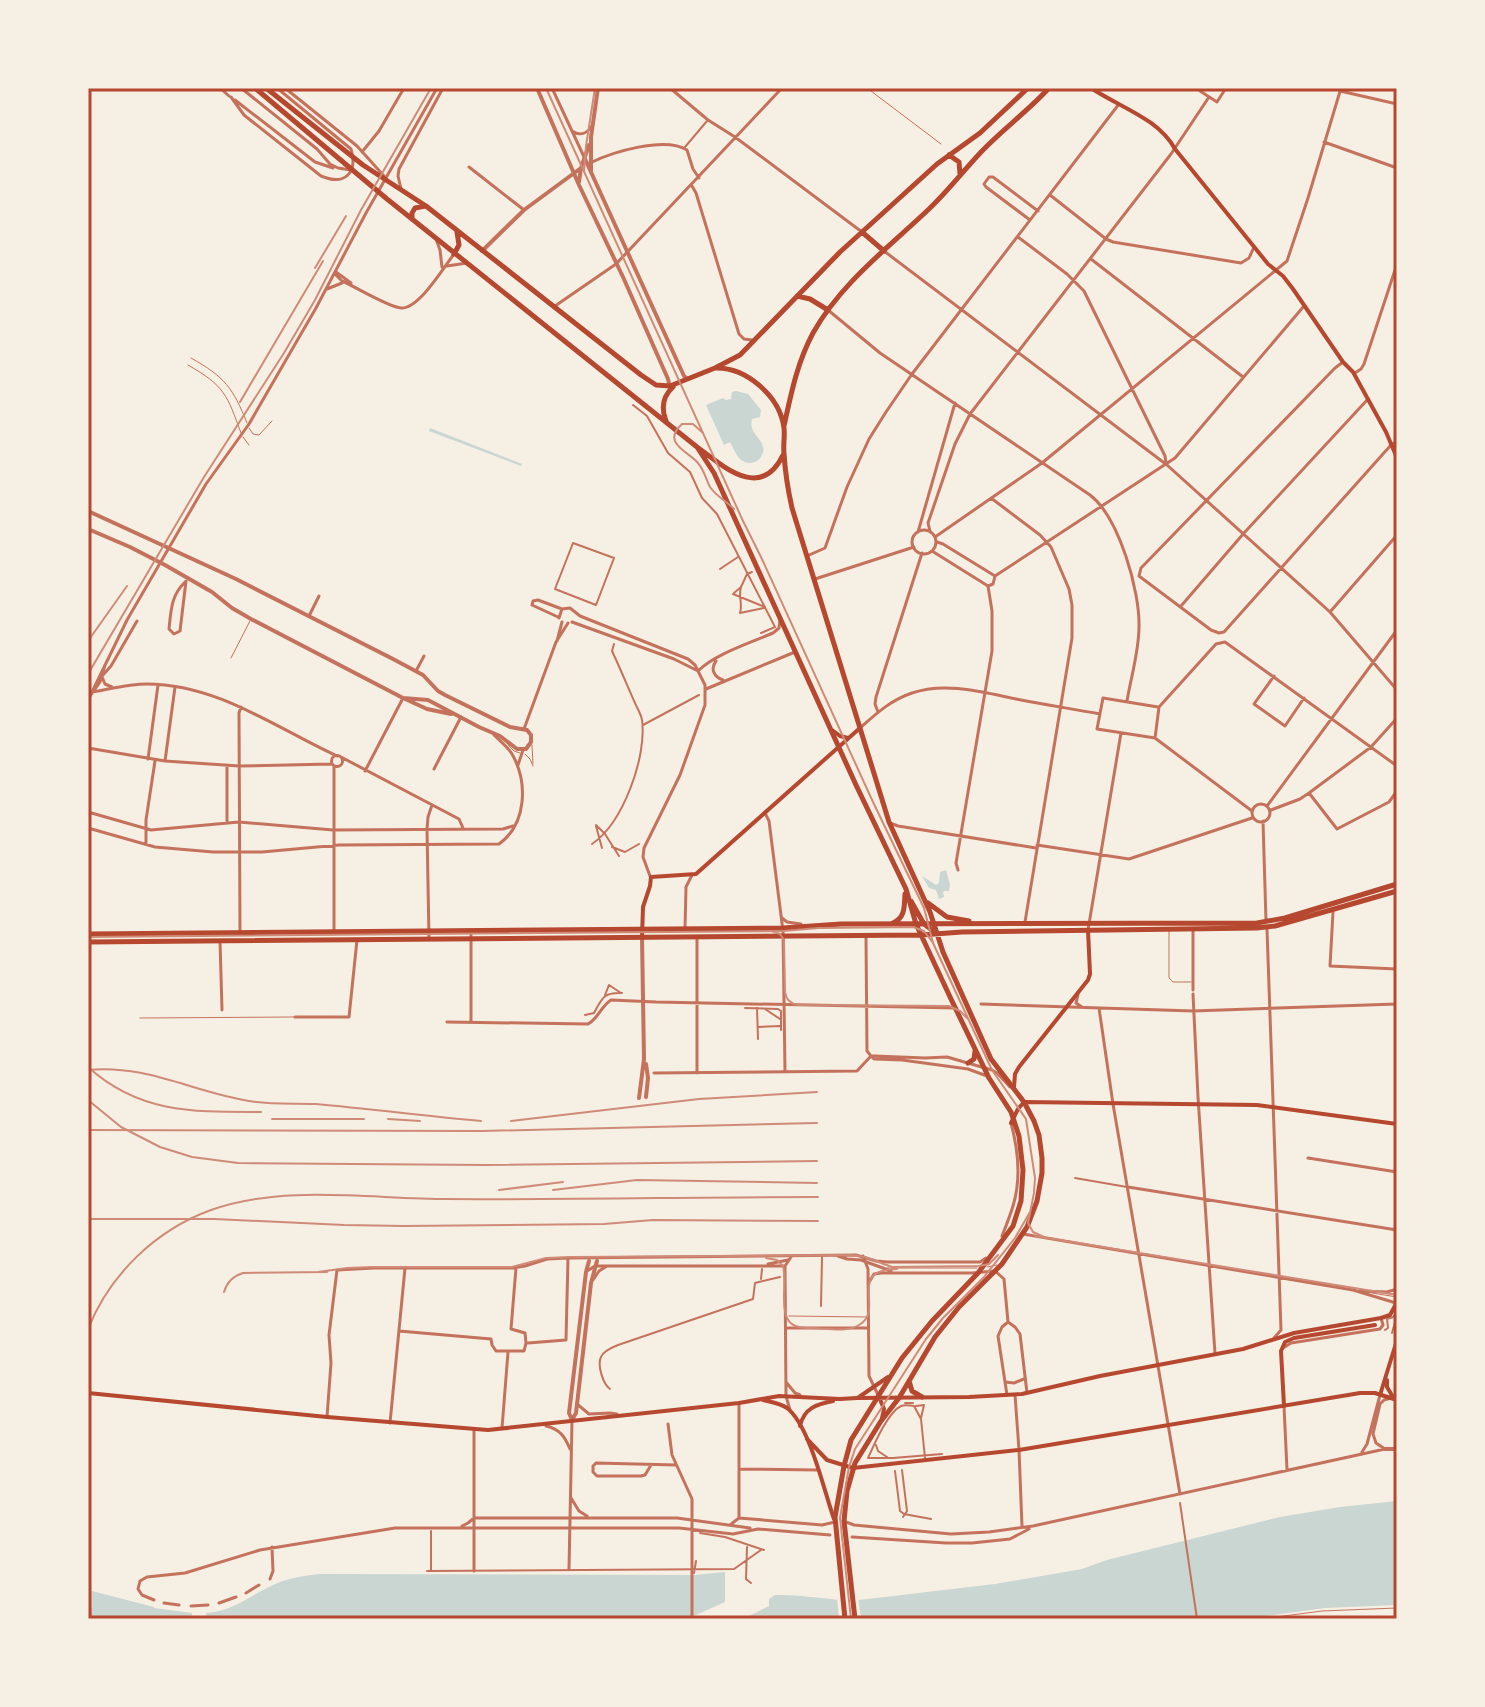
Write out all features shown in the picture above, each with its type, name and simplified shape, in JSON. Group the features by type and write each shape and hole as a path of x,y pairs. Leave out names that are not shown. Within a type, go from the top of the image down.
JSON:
{"main road":[{"path":"255,88 454,254 733,473 745,478 768,473 784,452"},
{"path":"266,88 363,165 426,206 641,375 656,385 668,388 740,355 862,232 949,155 980,133 1028,88"},
{"path":"855,1619 844,1521 858,1456 899,1398 942,1328 1002,1264 1023,1234 1033,1216 1042,1173 1039,1135 1024,1102 991,1059 889,822 792,508 785,474 784,427 798,367 813,333 828,310 849,284 935,204 983,150 1049,88"},
{"path":"1091,88 1169,139 1268,264 1284,278 1306,305 1343,362 1355,373 1397,458"},
{"path":"949,155 959,162 960,175"},
{"path":"412,219 415,208 426,206"},
{"path":"454,254 459,242 456,230"},
{"path":"862,232 884,251"},
{"path":"796,296 810,299 828,310"},
{"path":"715,368 734,370 757,384 776,407 784,427"},
{"path":"666,422 662,405 668,388"},
{"path":"697,447 714,473 906,889 920,924 921,935 1019,1138 1023,1170 1017,1219 981,1270 915,1341 851,1440 835,1509 833,1533 845,1619"},
{"path":"642,937 643,904 651,877 692,875 700,870 860,728"},
{"path":"830,729 848,738"},
{"path":"88,934 240,941 921,935 1089,926 1266,924 1397,884"},
{"path":"892,923 900,919 904,912 906,889"},
{"path":"88,942 240,933 783,928 892,923 1193,929 1266,924 1397,891"},
{"path":"924,900 947,917 985,923"},
{"path":"920,924 937,933"},
{"path":"1016,1092 1015,1074 1019,1067 1090,977 1089,926"},
{"path":"968,1063 974,1059 975,1050"},
{"path":"1024,1102 1273,1107 1397,1124"},
{"path":"1012,1121 1024,1102"},
{"path":"1269,1342 1294,1333 1381,1318 1390,1315 1397,1301"},
{"path":"88,1393 474,1430 786,1396 840,1399 1015,1395 1269,1342 1375,1325"},
{"path":"1284,1406 1282,1349 1285,1342 1294,1338"},
{"path":"1380,1395 1397,1340"},
{"path":"857,1398 891,1374"},
{"path":"1387,1374 1388,1392 1395,1399"},
{"path":"909,1381 912,1391 922,1397"},
{"path":"807,1439 827,1460 853,1468 1019,1450 1360,1393 1395,1399"},
{"path":"879,1397 884,1409 881,1421"},
{"path":"761,1399 790,1410 800,1426 835,1522"},
{"path":"800,1426 801,1418 811,1407 840,1399"}],"street":[{"path":"220,88 321,166 348,169 359,174"},
{"path":"241,88 338,168"},
{"path":"231,97 244,115 321,176 338,180 347,176 352,169 354,156 351,149 276,88"},
{"path":"285,88 357,146 389,182"},
{"path":"362,152 379,131 404,88"},
{"path":"88,699 127,620 206,484 244,432 327,289 437,88"},
{"path":"401,189 399,169 443,88"},
{"path":"537,88 668,388"},
{"path":"552,88 688,379"},
{"path":"579,185 586,164 598,88"},
{"path":"554,307 616,264 782,88"},
{"path":"1201,88 1200,91 1217,102 1226,88"},
{"path":"673,89 708,120 862,232"},
{"path":"932,551 936,540 1042,463 1290,257 1340,90 1397,104"},
{"path":"995,576 936,540 928,523 960,430 1175,149 1209,97"},
{"path":"807,556 825,548 847,487 869,439 912,374 1119,104"},
{"path":"685,147 708,120"},
{"path":"572,131 582,134 592,126"},
{"path":"1324,142 1397,168"},
{"path":"685,147 699,178"},
{"path":"482,251 524,210 586,164 624,150 685,147"},
{"path":"469,167 524,210"},
{"path":"1031,221 986,187 987,178 993,177 1038,211"},
{"path":"692,186 739,334 744,339 756,340"},
{"path":"1050,195 1113,242 1241,263 1249,258 1254,247"},
{"path":"1018,237 1084,291 1167,465"},
{"path":"436,238 442,269"},
{"path":"884,251 1167,465 1330,612 1397,690"},
{"path":"336,272 354,285 403,308 414,304 454,254"},
{"path":"1091,259 1243,377"},
{"path":"442,269 467,263"},
{"path":"1355,373 1364,364 1395,278 1397,264"},
{"path":"336,272 338,278 354,285"},
{"path":"327,289 346,283"},
{"path":"988,586 993,584 995,576 1175,458 1306,305"},
{"path":"828,310 866,342 1090,495 1102,507 1125,554 1136,592 1139,627 1127,701"},
{"path":"1343,362 1206,500 1141,568 1139,574 1211,630 1219,633 1228,629 1397,441"},
{"path":"1181,606 1368,399"},
{"path":"955,403 918,532 913,538 914,547 922,553 932,551 988,586 992,611 993,636 956,863 958,870"},
{"path":"633,405 647,415 668,453 690,472 702,498 717,514 775,627 761,633"},
{"path":"991,498 1047,542 1061,568 1072,605 1072,638 1024,924"},
{"path":"88,511 236,579 416,671 445,695 510,727 524,729 529,732 531,742 522,751 518,769"},
{"path":"88,529 130,547 212,592 251,619 403,698 427,709 461,717"},
{"path":"918,532 930,531"},
{"path":"1330,612 1397,535"},
{"path":"573,543 614,558 596,605 555,589 573,543"},
{"path":"814,579 914,547"},
{"path":"878,712 876,697 922,553"},
{"path":"720,569 739,557"},
{"path":"752,572 747,574 741,590 733,594 765,607"},
{"path":"187,580 181,628 179,633 174,634 169,629 174,596 187,580"},
{"path":"739,595 742,604 740,613 765,607"},
{"path":"309,616 319,596"},
{"path":"651,877 643,857 644,848 680,775 705,705 706,689 698,671 694,664 688,659 580,616 570,608 562,609 538,600 532,604 560,620 674,659 698,671"},
{"path":"524,729 556,642 562,609"},
{"path":"556,642 575,617 574,612"},
{"path":"698,671 704,665 773,633 779,628 780,619"},
{"path":"90,692 111,666 137,621"},
{"path":"1267,806 1397,630"},
{"path":"615,638 618,634 624,634"},
{"path":"1155,738 1159,707 1221,641 1230,644 1397,766"},
{"path":"592,844 605,834 623,807 635,776 642,739 642,719 612,651 614,644"},
{"path":"706,689 795,652"},
{"path":"416,671 424,656"},
{"path":"718,658 714,673 725,681"},
{"path":"106,662 102,676 105,684 116,688"},
{"path":"1274,676 1254,704 1285,726 1304,698"},
{"path":"90,692 158,685 205,693 241,707 459,819 464,829"},
{"path":"148,759 158,685"},
{"path":"165,761 175,687"},
{"path":"860,728 898,698 922,690 954,689 985,693 1100,714"},
{"path":"641,726 699,695"},
{"path":"403,698 428,700 500,736 522,751"},
{"path":"365,771 403,698"},
{"path":"1159,707 1103,698 1097,729 1155,738 1252,811"},
{"path":"240,933 241,707"},
{"path":"434,769 461,717"},
{"path":"1252,818 1263,821 1271,810 1309,793 1371,747 1397,718"},
{"path":"1089,926 1121,733"},
{"path":"88,828 146,845 240,853 334,846 499,844 514,826 524,801 513,755 493,734"},
{"path":"88,748 155,761 239,766 341,764 339,756"},
{"path":"324,750 333,764"},
{"path":"333,940 333,764 334,757 339,756"},
{"path":"146,845 155,761"},
{"path":"227,765 227,822"},
{"path":"1309,793 1337,829 1389,802 1397,791"},
{"path":"1252,818 1252,811 1260,804 1271,810"},
{"path":"429,939 427,829 432,805"},
{"path":"88,812 156,830 227,822 333,830 499,829 514,826"},
{"path":"765,813 769,821 783,928 785,1071"},
{"path":"889,822 998,842 1129,859 1252,818"},
{"path":"1263,821 1281,1330 1269,1342"},
{"path":"602,848 596,825 619,856"},
{"path":"499,829 504,832 505,840"},
{"path":"612,847 625,852 639,844"},
{"path":"685,929 686,887 692,875"},
{"path":"1334,908 1330,966 1397,969"},
{"path":"782,918 789,923 808,926"},
{"path":"1193,929 1193,1011 1215,1354"},
{"path":"471,931 471,1022"},
{"path":"866,935 867,1051 871,1056"},
{"path":"642,937 644,1059 648,1078 642,1097"},
{"path":"697,937 697,1073"},
{"path":"295,1017 349,1017 357,940"},
{"path":"220,941 222,1010"},
{"path":"1079,993 1077,1004 1086,1008"},
{"path":"585,1015 594,1013 604,996"},
{"path":"447,1022 588,1024 611,1000 956,1008"},
{"path":"981,1004 1193,1011 1397,1004"},
{"path":"745,1008 781,1011 781,1028 757,1027"},
{"path":"757,1008 758,1039"},
{"path":"764,1008 781,1020"},
{"path":"1099,1008 1180,1494"},
{"path":"654,1073 857,1071 871,1056 895,1056 968,1069 989,1078"},
{"path":"925,1061 934,1057 953,1058 984,1068 997,1073 1016,1092"},
{"path":"933,1064 931,1059 934,1057"},
{"path":"327,1417 331,1363 329,1335 337,1270 516,1268 547,1259 568,1258 863,1256 888,1262 980,1262 986,1259 1001,1238 1015,1199 1017,1179 1012,1121"},
{"path":"1308,1158 1397,1172"},
{"path":"1075,1178 1397,1230"},
{"path":"1009,1233 1010,1214"},
{"path":"1023,1234 1353,1290 1397,1301"},
{"path":"821,1306 822,1256"},
{"path":"838,1256 909,1274"},
{"path":"863,1256 868,1269 869,1376 879,1397"},
{"path":"526,1343 566,1340 568,1258"},
{"path":"762,1269 789,1258"},
{"path":"789,1258 785,1266 786,1396 790,1410"},
{"path":"569,1569 572,1420 569,1413 589,1261 608,1265 762,1269 785,1266"},
{"path":"886,1269 888,1262"},
{"path":"586,1272 597,1263"},
{"path":"572,1420 576,1413 591,1283 597,1263"},
{"path":"591,1283 599,1271 608,1265"},
{"path":"390,1423 405,1268"},
{"path":"399,1331 491,1339 496,1351 524,1351 525,1333 511,1329 516,1268"},
{"path":"762,1269 764,1277 769,1278"},
{"path":"761,1280 762,1269"},
{"path":"868,1284 874,1274 995,1271 1004,1279 1008,1322 1020,1334 1027,1393"},
{"path":"960,1273 965,1279 964,1289"},
{"path":"610,1389 603,1381 600,1359 603,1353 618,1345 753,1299 755,1283 780,1277"},
{"path":"1353,1290 1387,1292 1397,1289"},
{"path":"1387,1329 1387,1319 1397,1313"},
{"path":"1387,1329 1392,1333 1397,1313"},
{"path":"1282,1349 1291,1343 1380,1329 1383,1325 1381,1318"},
{"path":"1007,1395 998,1336 1008,1322"},
{"path":"1387,1329 1395,1323"},
{"path":"786,1328 868,1328"},
{"path":"502,1428 508,1352"},
{"path":"1005,1382 1018,1383 1025,1378"},
{"path":"786,1382 795,1393 804,1397"},
{"path":"1015,1395 1023,1534"},
{"path":"1359,1454 1367,1444 1380,1395"},
{"path":"1385,1449 1376,1443 1373,1434 1380,1404 1384,1400 1395,1399"},
{"path":"739,1403 739,1518"},
{"path":"577,1404 589,1414 621,1415"},
{"path":"925,1456 921,1419 924,1405 905,1404 898,1408 868,1458 892,1458 925,1456 942,1454"},
{"path":"914,1405 921,1419"},
{"path":"1284,1406 1287,1470"},
{"path":"538,1424 560,1431 571,1451"},
{"path":"668,1424 672,1455 691,1494 692,1619"},
{"path":"474,1430 474,1571"},
{"path":"877,1440 878,1451 892,1458"},
{"path":"844,1521 854,1525 951,1534 1022,1528 1359,1454 1397,1449"},
{"path":"651,1465 647,1473 641,1476 597,1476 593,1472 596,1463 676,1465"},
{"path":"740,1469 818,1470"},
{"path":"902,1470 905,1514"},
{"path":"895,1471 900,1511 931,1519"},
{"path":"897,1492 905,1491"},
{"path":"570,1495 579,1511 590,1518"},
{"path":"1180,1503 1197,1619"},
{"path":"455,1528 474,1518 669,1517 758,1529 833,1533"},
{"path":"730,1525 739,1518 822,1525 835,1522"},
{"path":"852,1537 972,1543 1010,1539 1033,1526"},
{"path":"154,1600 142,1595 138,1589 140,1581 147,1577 185,1573 272,1547 385,1529 691,1529 733,1534 758,1529"},
{"path":"431,1531 429,1571 734,1569 763,1550 725,1537 700,1533"},
{"path":"746,1587 747,1546"},
{"path":"270,1579 273,1571 272,1547"},
{"path":"693,1571 696,1561"},
{"path":"746,1579 751,1583"},
{"path":"246,1593 259,1585"},
{"path":"219,1603 236,1597"},
{"path":"164,1603 179,1605"},
{"path":"191,1606 208,1605"}],"lane":[{"path":"867,88 941,144"},
{"path":"191,358 223,380 236,397 253,434 261,435 272,421"},
{"path":"188,365 215,382 229,398 249,445"},
{"path":"231,658 251,619"},
{"path":"522,751 533,766 531,742"},
{"path":"1169,929 1169,978 1173,982 1193,982"},
{"path":"240,933 240,941"},
{"path":"140,1018 295,1017"},
{"path":"1015,1148 1019,1138"},
{"path":"769,1257 785,1266"},
{"path":"874,1274 886,1269 981,1270 1002,1264"},
{"path":"786,1316 868,1317"},
{"path":"88,1440 89,1451"},
{"path":"1261,1619 1322,1611 1397,1608"}],"shaded area":[{"path":"732,392 748,394 761,410 760,417 752,419 751,425 763,450 760,458 752,463 740,459 730,442 724,445 706,405 723,398 731,399"},
{"path":"430,428 522,464 429,431"},
{"path":"946,870 949,891 944,891 944,897 939,899 936,890 929,888 922,876 936,885 940,872"},
{"path":"1397,1501 1397,1605 1325,1608 1244,1619 743,1619 769,1606 769,1599 775,1595 859,1600 995,1584 1082,1569 1280,1517"},
{"path":"725,1572 725,1602 687,1619 88,1619 88,1590 154,1608 192,1613 192,1617 207,1618 206,1613 232,1606 277,1583 320,1574 695,1575"}],"pier":[{"path":"837,1596 858,1596 861,1619 839,1619"}],"tram line":[{"path":"546,88 924,908 933,943 992,1070 1026,1119 1035,1178 1028,1223 1033,1232 1044,1237"},
{"path":"584,171 595,88"},
{"path":"703,433 693,424 682,424 674,436 675,442 698,463 712,490 734,509"},
{"path":"88,937 783,931 913,927 924,931 933,943"},
{"path":"771,931 780,934 784,940 785,992 794,1004 949,1006 968,1019"},
{"path":"851,1619 840,1518 855,1449 926,1339 984,1277 1015,1238 1030,1212"},
{"path":"1035,1236 1397,1295"},
{"path":"318,1272 373,1267 512,1267 546,1258 573,1257 852,1255 892,1267 979,1266 989,1264 998,1255"},
{"path":"766,1258 777,1260 783,1266 787,1319 803,1328 842,1329 859,1325 869,1310 869,1283 873,1276 897,1269"},
{"path":"224,1292 231,1280 243,1273 327,1272"}],"railway":[{"path":"88,674 204,477 284,353 431,88"},
{"path":"315,268 346,216"},
{"path":"240,402 323,261"},
{"path":"88,641 127,586"},
{"path":"88,1067 128,1094 148,1102 213,1112 261,1112"},
{"path":"88,1070 130,1071 258,1102 316,1104 481,1121"},
{"path":"511,1121 699,1099 817,1092"},
{"path":"88,1100 121,1127 160,1147 192,1157 238,1163 485,1165 817,1161"},
{"path":"272,1119 364,1119"},
{"path":"388,1119 420,1121"},
{"path":"88,1130 483,1131 817,1123"},
{"path":"553,1190 637,1180 817,1183"},
{"path":"499,1190 563,1182"},
{"path":"88,1329 109,1290 137,1256 172,1229 211,1210 239,1202 297,1195 447,1199 818,1197"},
{"path":"88,1219 215,1219 404,1226 604,1224 653,1220 818,1221"},
{"path":"88,1577 91,1619"}]}
